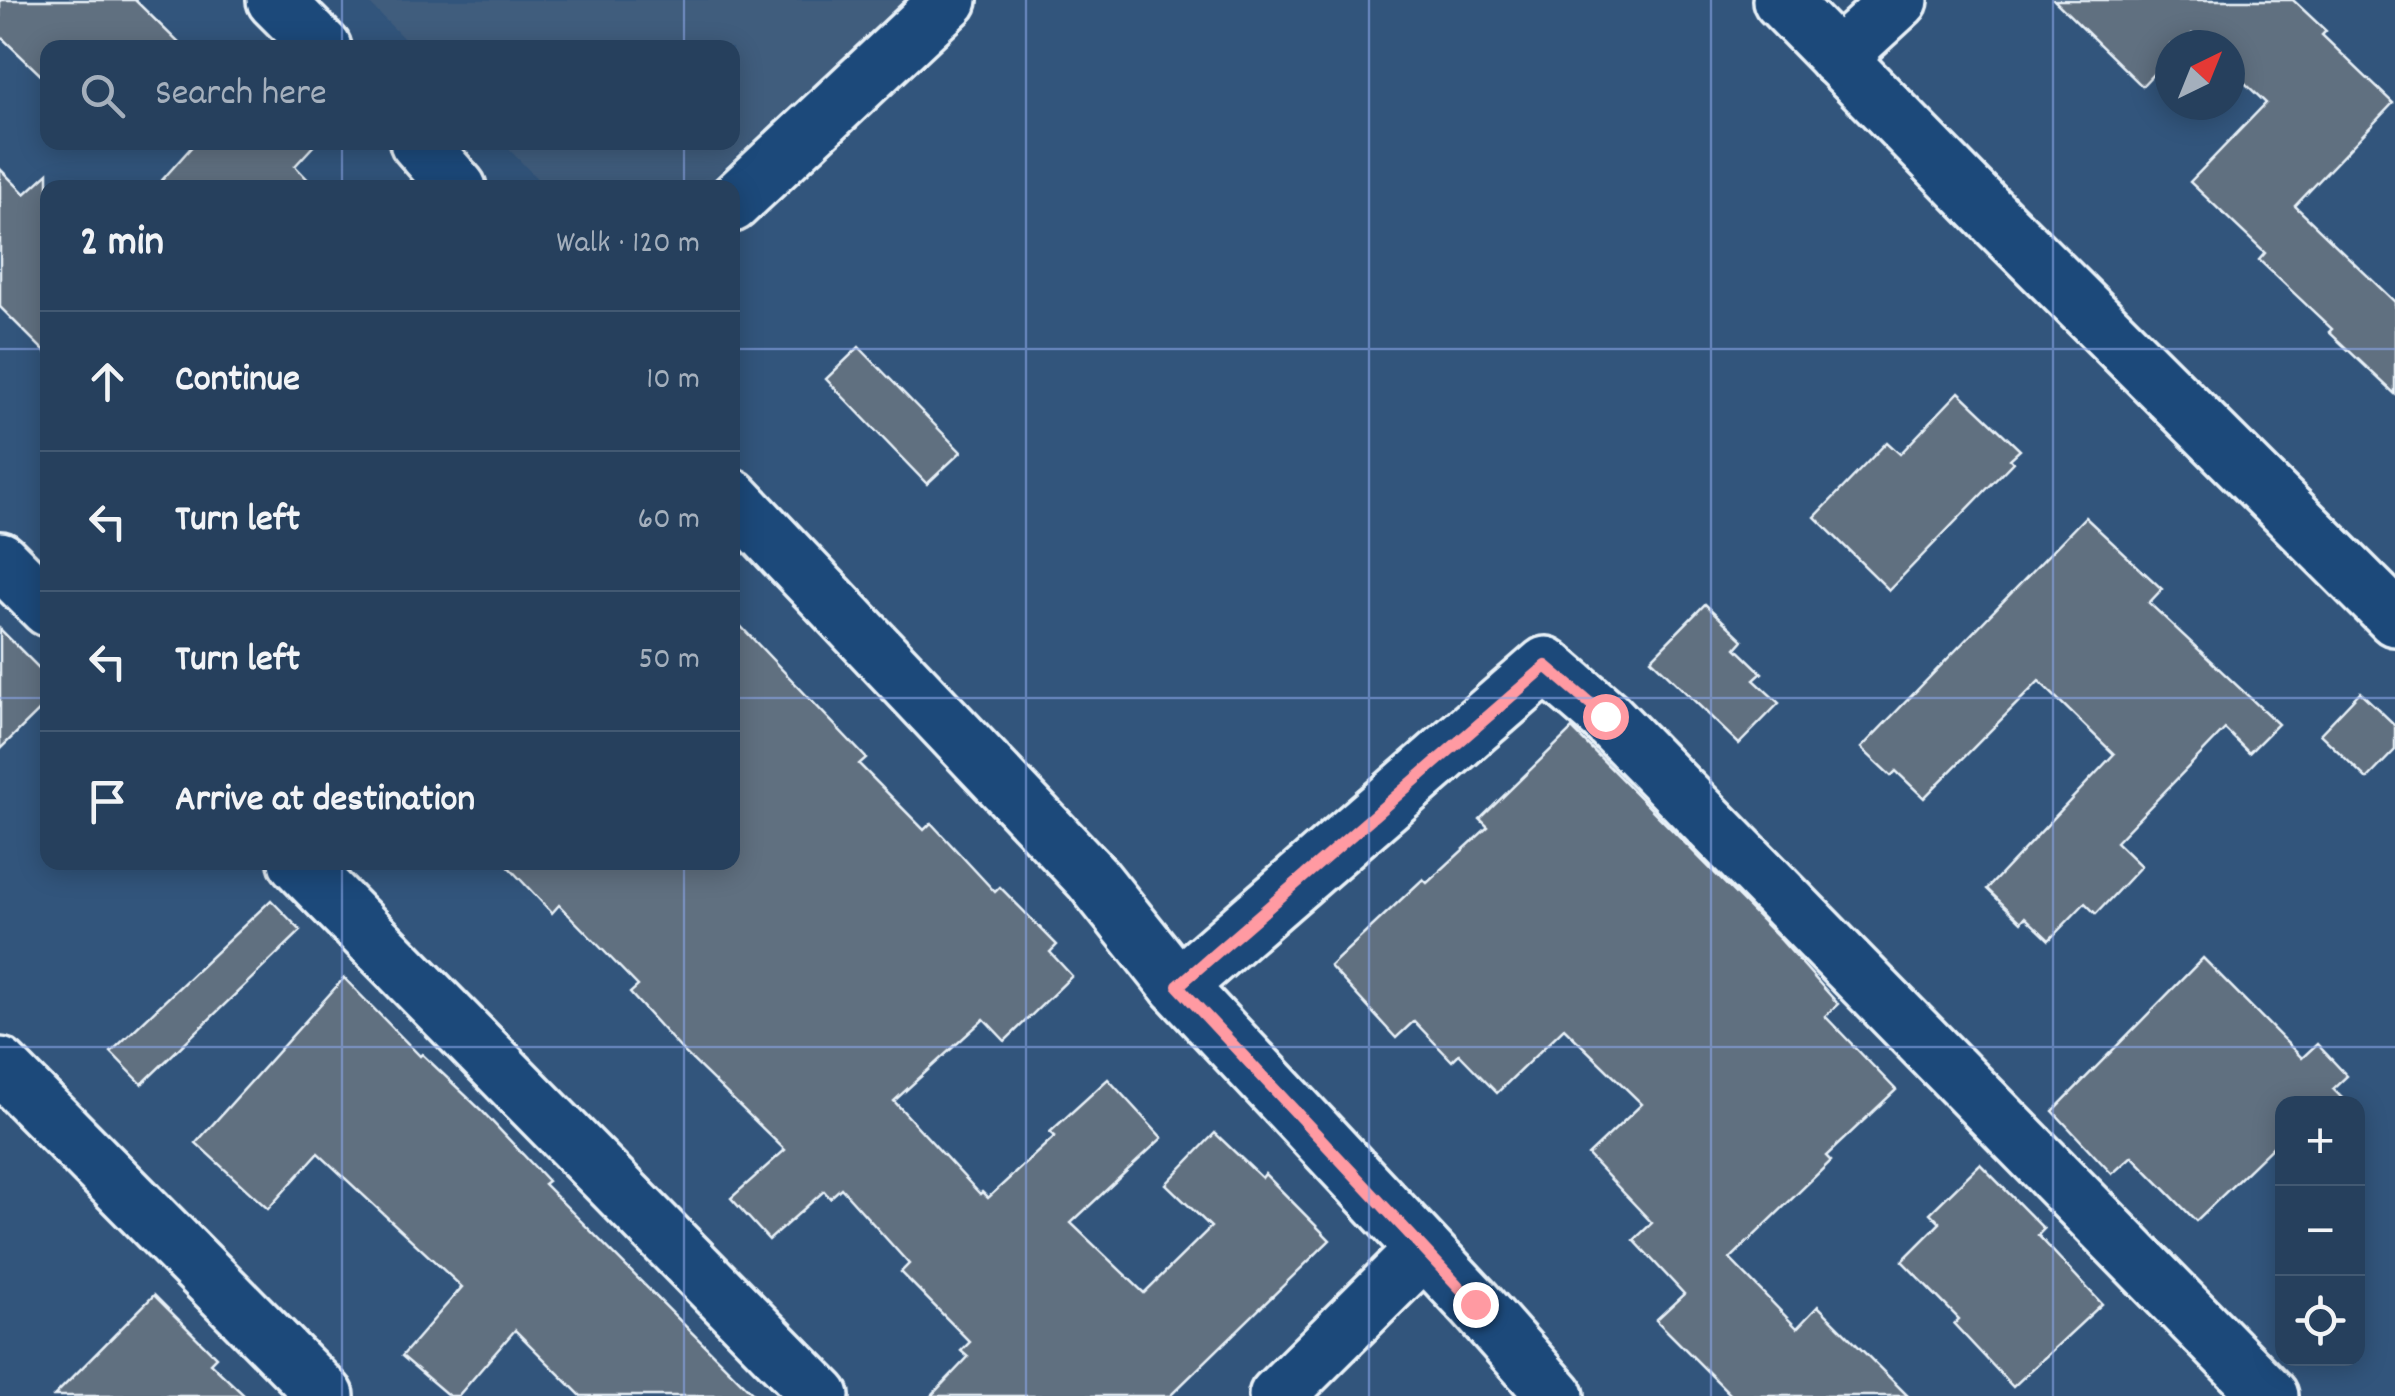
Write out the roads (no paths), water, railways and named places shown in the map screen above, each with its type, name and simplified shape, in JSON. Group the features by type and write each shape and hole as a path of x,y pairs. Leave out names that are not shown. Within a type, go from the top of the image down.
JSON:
{"street":[{"path":"276,0 315,40"},
{"path":"740,196 949,0"},
{"path":"1781,0 2395,618"},
{"path":"1837,58 1900,0"},
{"path":"425,150 451,180"},
{"path":"740,506 1092,878 1178,986 1556,1396"},
{"path":"0,560 40,600"},
{"path":"1178,986 1546,666 1605,716 2270,1396"},
{"path":"305,870 821,1396"},
{"path":"0,1066 326,1396"},
{"path":"1277,1396 1424,1250"}]}
